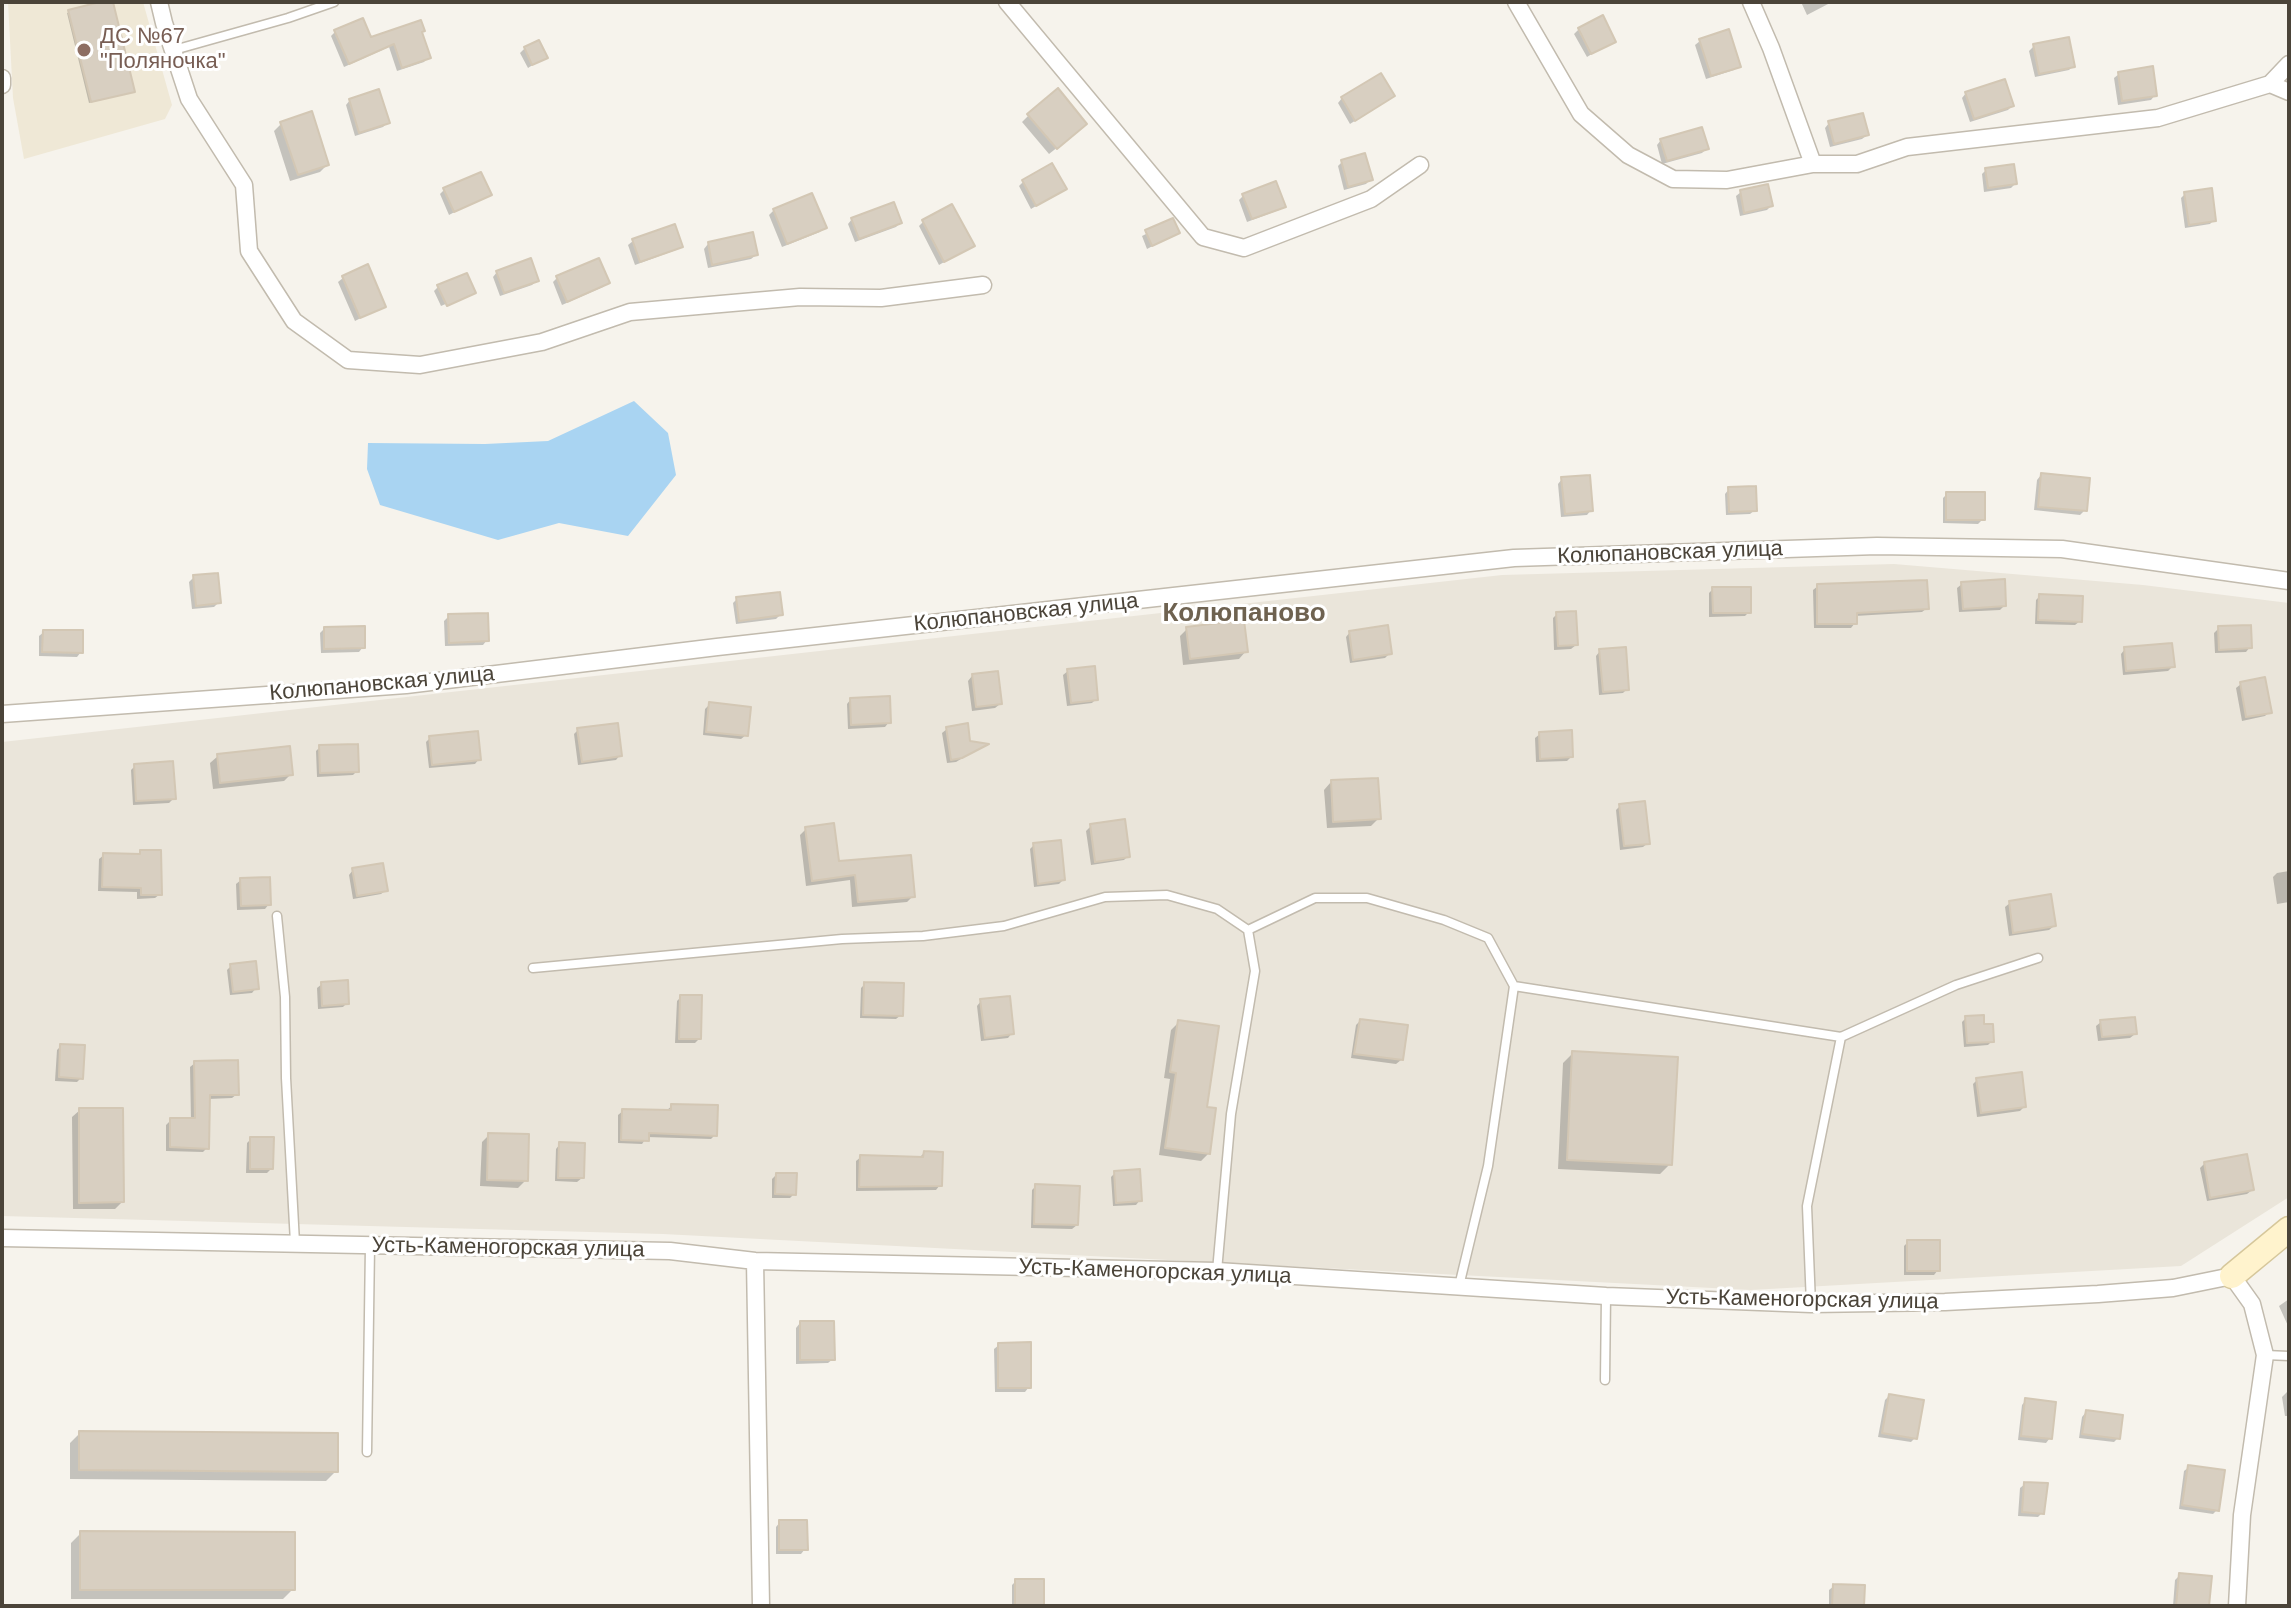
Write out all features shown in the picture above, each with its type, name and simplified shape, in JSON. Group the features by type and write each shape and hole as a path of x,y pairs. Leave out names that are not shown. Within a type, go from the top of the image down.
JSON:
{"street":[{"path":"159,2 189,99 244,185 249,251 294,321 348,360 420,365 542,342 630,312 800,297 881,298 983,285"},
{"path":"1007,2 1203,237 1244,248 1371,199 1420,165"},
{"path":"1516,2 1581,114 1628,155 1673,179 1727,180 1813,164 1857,164 1907,147 2158,118 2270,84 2289,64"},
{"path":"1751,2 1813,164"},
{"path":"2,78 2,85"},
{"path":"2270,84 2289,92"},
{"name":"Колюпановская улица","path":"2,714 406,685 732,645 1514,558 1877,546 2062,549 2289,581"},
{"name":"Усть-Каменогорская улица","path":"2,1238 670,1251 755,1261 1217,1271 1606,1296 1811,1304 1945,1302 2173,1288 2232,1276 2289,1229"},
{"path":"755,1261 761,1606"},
{"path":"2232,1276 2252,1304 2265,1355 2242,1515 2237,1606"}],"lane":[{"path":"173,51 334,2"},
{"path":"533,968 826,940 923,936 1004,926 1105,897 1167,895 1217,909 1248,930 1255,971 1231,1114 1217,1271"},
{"path":"1248,930 1315,898 1367,898 1444,920 1488,938 1514,986 1488,1166 1459,1286"},
{"path":"277,916 285,997 295,1244"},
{"path":"1514,986 1841,1037 1956,985 2038,958"},
{"path":"1811,1304 1807,1206 1841,1037"},
{"path":"367,1452 370,1246"},
{"path":"1605,1380 1606,1296"},
{"path":"2265,1355 2289,1356"}],"shaded area":[{"name":"ДС №67 \"Поляночка\"","path":"8,2 143,2 172,105 165,119 24,159 13,98"},
{"path":"1894,564 2143,585 2289,603 2289,1197 2181,1266 1751,1290 663,1234 2,1216 2,742 1502,575"}],"water":[{"path":"634,401 668,433 676,475 628,536 559,523 498,540 380,505 367,469 368,443 548,441"}],"building":[{"path":"113,2 135,92 91,102 68,10"},
{"path":"1603,15 1616,42 1591,54 1578,28"},
{"path":"363,18 371,37 421,20 431,58 402,68 394,44 349,64 334,30"},
{"path":"1729,29 1741,67 1711,76 1699,39"},
{"path":"2069,37 2075,67 2039,74 2033,44"},
{"path":"539,40 548,58 532,65 524,47"},
{"path":"2153,66 2157,96 2122,101 2118,72"},
{"path":"1381,73 1395,96 1355,121 1341,97"},
{"path":"2005,79 2014,106 1974,119 1965,92"},
{"path":"1058,88 1087,124 1057,149 1027,114"},
{"path":"379,89 390,123 359,133 349,99"},
{"path":"312,111 329,165 298,175 280,122"},
{"path":"1863,113 1869,135 1834,144 1828,121"},
{"path":"1702,127 1709,149 1667,161 1660,139"},
{"path":"1365,153 1373,180 1348,187 1341,160"},
{"path":"1052,163 1067,189 1036,206 1022,180"},
{"path":"2014,164 2017,184 1988,188 1985,168"},
{"path":"481,172 492,195 454,212 443,188"},
{"path":"1276,181 1286,207 1252,219 1242,194"},
{"path":"1768,184 1773,206 1744,213 1740,190"},
{"path":"2212,188 2216,221 2189,225 2184,192"},
{"path":"812,193 827,228 787,244 773,209"},
{"path":"894,202 902,223 859,239 851,218"},
{"path":"952,204 975,246 944,262 922,220"},
{"path":"1173,218 1180,233 1152,246 1145,230"},
{"path":"675,224 683,247 640,262 632,239"},
{"path":"753,232 758,255 712,265 708,242"},
{"path":"531,258 539,281 504,293 496,271"},
{"path":"599,258 610,283 567,302 556,276"},
{"path":"368,264 386,307 360,318 342,276"},
{"path":"467,273 476,293 447,306 437,285"},
{"path":"2041,473 2090,478 2087,511 2038,507"},
{"path":"1590,475 1593,511 1565,514 1561,477"},
{"path":"1756,486 1757,511 1729,512 1728,487"},
{"path":"1946,492 1985,492 1985,520 1946,520"},
{"path":"218,573 221,603 196,606 193,575"},
{"path":"2005,579 2006,606 1963,609 1961,582"},
{"path":"1927,580 1929,609 1857,613 1857,624 1817,624 1817,584"},
{"path":"1712,587 1751,587 1751,613 1713,613"},
{"path":"780,592 783,615 739,621 736,597"},
{"path":"2039,594 2083,596 2082,622 2038,620"},
{"path":"1576,611 1578,645 1558,646 1556,612"},
{"path":"488,613 489,641 449,643 448,614"},
{"path":"1244,620 1248,652 1190,659 1186,627"},
{"path":"1388,625 1392,654 1353,660 1349,631"},
{"path":"2251,625 2252,648 2219,650 2218,626"},
{"path":"365,626 365,648 324,649 324,627"},
{"path":"43,630 83,630 83,653 42,652"},
{"path":"2172,643 2175,667 2126,671 2124,647"},
{"path":"1626,647 1629,690 1603,692 1599,649"},
{"path":"1095,666 1098,700 1071,703 1067,669"},
{"path":"998,671 1002,704 976,707 972,674"},
{"path":"2265,677 2272,713 2246,717 2240,682"},
{"path":"890,696 891,723 851,725 850,698"},
{"path":"709,702 751,707 748,736 706,732"},
{"path":"618,723 622,756 582,762 577,728"},
{"path":"968,723 970,741 989,744 962,758 951,760 946,727"},
{"path":"1572,730 1573,757 1540,759 1539,732"},
{"path":"478,731 481,760 432,765 429,736"},
{"path":"358,744 359,772 320,773 319,745"},
{"path":"290,746 293,775 220,783 217,754"},
{"path":"173,761 176,799 136,801 134,764"},
{"path":"1378,778 1381,819 1333,822 1331,780"},
{"path":"1645,801 1650,844 1624,846 1619,804"},
{"path":"1125,819 1130,857 1095,862 1090,824"},
{"path":"834,823 839,861 911,855 915,897 858,902 855,875 812,881 805,827"},
{"path":"1061,840 1065,880 1038,884 1033,843"},
{"path":"140,850 161,850 162,895 141,895 141,888 102,887 103,853 140,854"},
{"path":"383,863 388,891 357,896 352,868"},
{"path":"270,877 271,905 241,906 240,878"},
{"path":"2051,894 2056,926 2013,933 2009,901"},
{"path":"256,961 259,989 233,992 230,964"},
{"path":"348,980 349,1004 322,1006 321,982"},
{"path":"864,982 904,983 903,1016 863,1015"},
{"path":"680,995 702,995 701,1039 679,1039"},
{"path":"1010,996 1014,1034 985,1038 980,999"},
{"path":"1984,1015 1984,1024 1993,1024 1994,1042 1967,1043 1965,1016"},
{"path":"2135,1017 2137,1034 2102,1037 2100,1020"},
{"path":"1360,1019 1408,1025 1403,1060 1354,1054"},
{"path":"1178,1020 1219,1026 1207,1107 1216,1108 1210,1154 1165,1148 1176,1073 1170,1072"},
{"path":"60,1044 85,1045 83,1079 59,1077"},
{"path":"1572,1051 1678,1057 1672,1165 1567,1160"},
{"path":"238,1060 239,1095 210,1095 209,1149 170,1147 170,1118 195,1118 194,1061"},
{"path":"2022,1072 2026,1107 1981,1113 1976,1078"},
{"path":"671,1104 718,1105 717,1136 649,1133 649,1141 621,1140 622,1109 671,1110"},
{"path":"79,1108 123,1108 124,1202 79,1203"},
{"path":"488,1133 529,1134 528,1181 487,1180"},
{"path":"250,1137 274,1137 273,1169 250,1169"},
{"path":"559,1142 585,1143 584,1178 558,1178"},
{"path":"924,1151 943,1152 942,1186 859,1187 860,1155 923,1157"},
{"path":"2247,1154 2254,1190 2210,1198 2204,1162"},
{"path":"1140,1169 1142,1201 1116,1203 1114,1171"},
{"path":"776,1173 797,1173 796,1195 775,1194"},
{"path":"1035,1184 1080,1186 1078,1225 1034,1224"},
{"path":"1907,1240 1940,1240 1940,1271 1907,1271"},
{"path":"800,1321 834,1321 835,1360 800,1360"},
{"path":"1031,1342 1031,1388 998,1388 998,1343"},
{"path":"1889,1394 1924,1400 1917,1439 1882,1433"},
{"path":"2025,1398 2056,1402 2052,1439 2021,1436"},
{"path":"2086,1410 2123,1415 2120,1439 2082,1434"},
{"path":"79,1431 338,1433 338,1472 79,1470"},
{"path":"2188,1465 2225,1470 2219,1511 2182,1505"},
{"path":"2024,1482 2048,1483 2044,1514 2022,1512"},
{"path":"779,1520 807,1520 808,1550 779,1550"},
{"path":"80,1531 295,1532 295,1590 80,1590"},
{"path":"2179,1573 2212,1576 2209,1606 2176,1606"},
{"path":"1015,1579 1044,1579 1044,1606 1015,1606"},
{"path":"1833,1584 1865,1585 1864,1606 1832,1606"}],"place":[{"name":"ДС №67 \"Поляночка\"","path":"84,50"}],"district":[{"name":"Колюпаново","path":"1244,614"}]}
